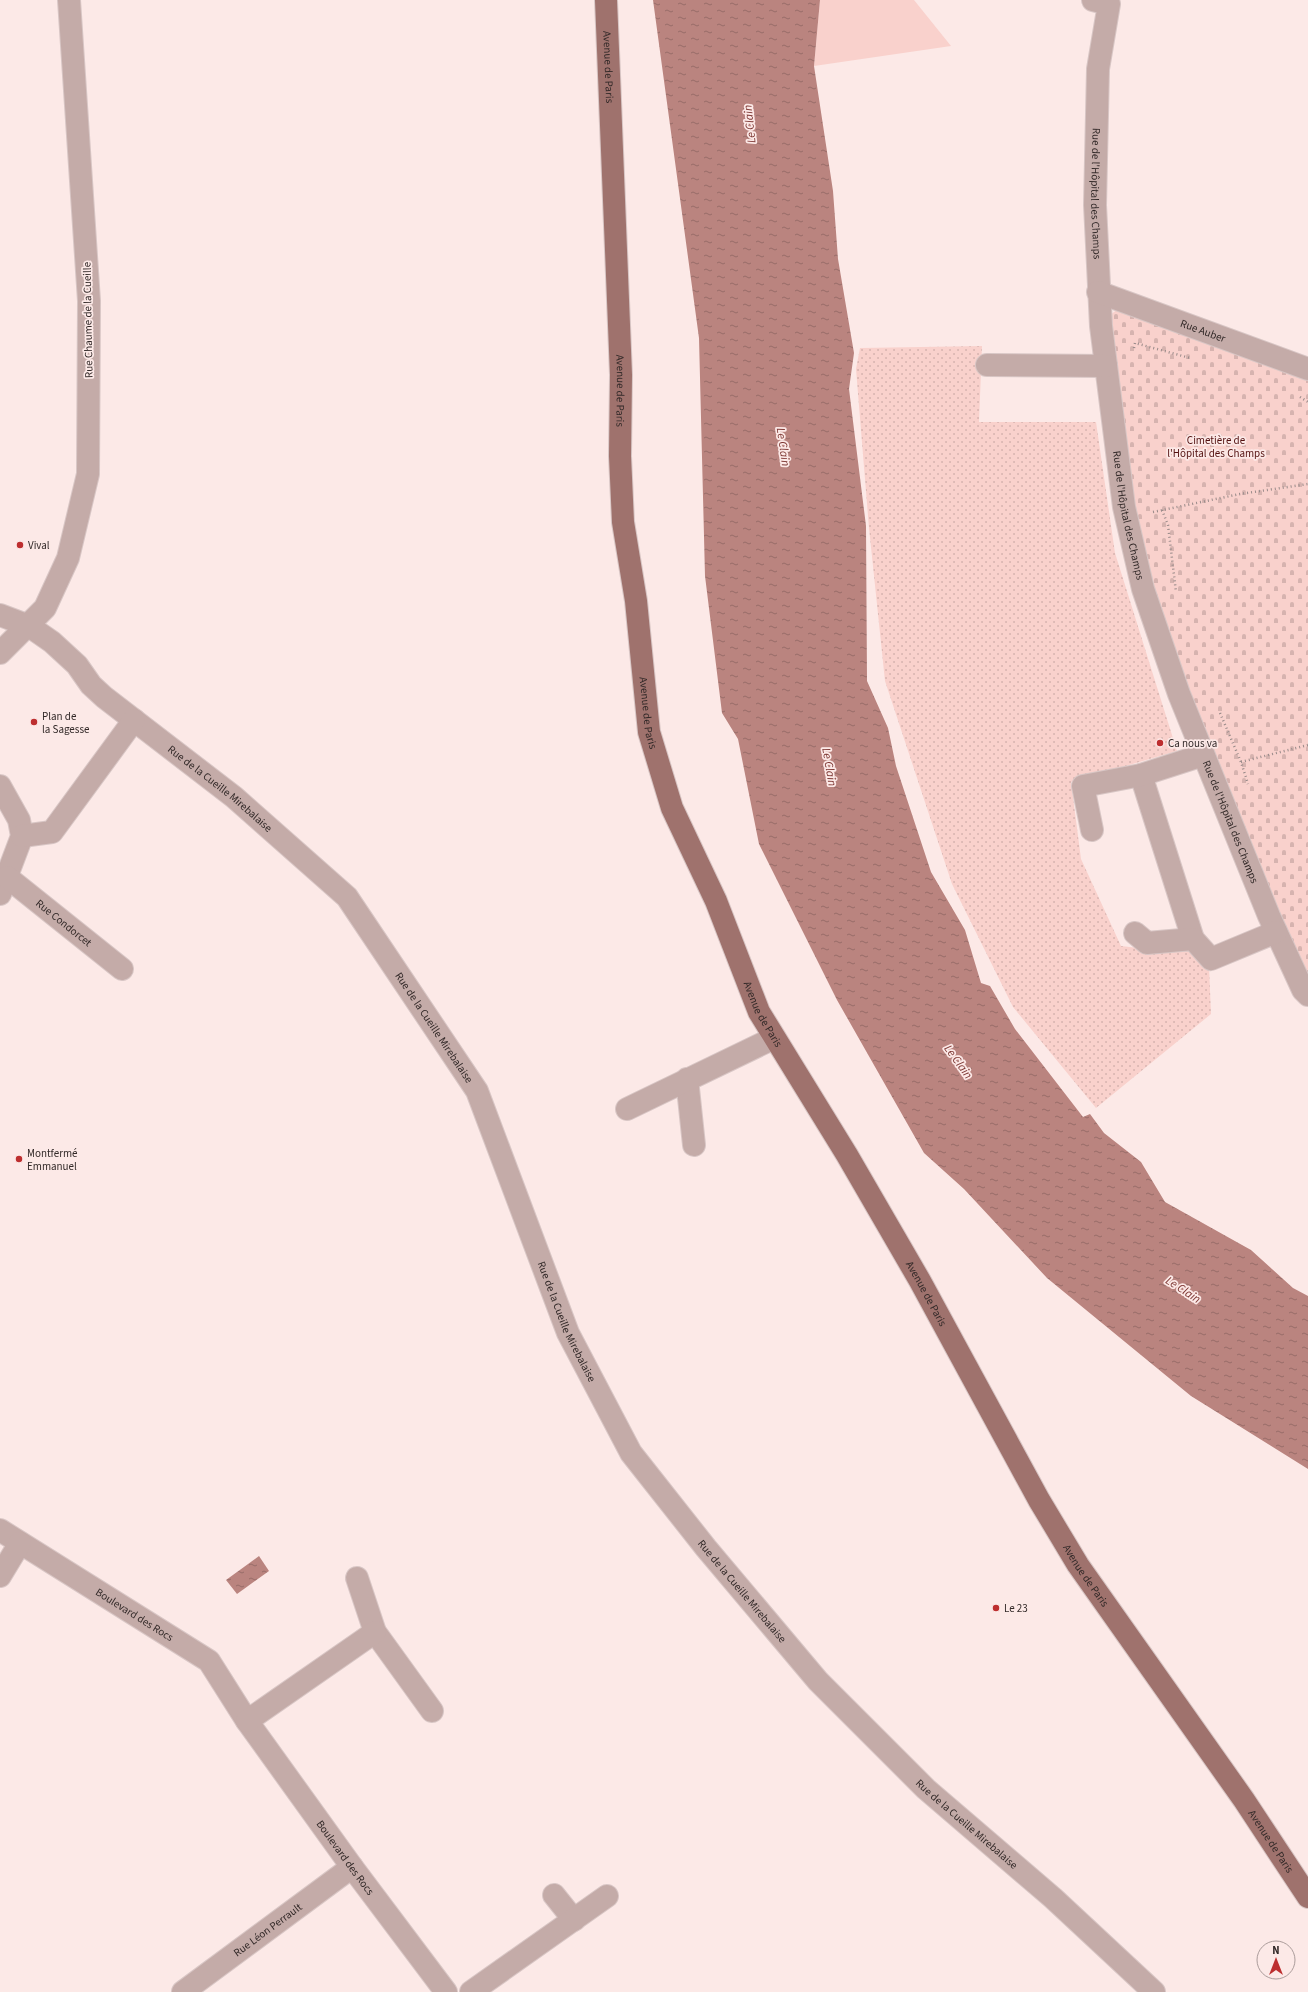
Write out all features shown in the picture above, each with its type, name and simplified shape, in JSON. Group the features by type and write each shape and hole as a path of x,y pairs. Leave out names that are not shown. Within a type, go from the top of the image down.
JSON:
{"main road":[{"name":"Avenue de Paris","path":"606,0 621,375 620,456 623,522 636,601 649,732 672,808 716,901 759,1012 854,1168 920,1282 1039,1500 1078,1565 1240,1794 1308,1896"}],"street":[{"name":"Rue Chaume de la Cueille","path":"0,653 29,626 45,608 68,558 88,474 90,301 69,0"},
{"name":"Rue de l'Hôpital des Champs","path":"1101,2 1095,206 1098,292 1124,507 1143,589 1177,687 1203,755 1276,932 1303,990 1308,995"},
{"name":"Rue Auber","path":"1098,292 1308,368"},
{"path":"987,365 1106,366"},
{"name":"Rue de la Cueille Mirebalaise","path":"0,615 29,626 52,642 77,665 91,685 104,697 234,797 347,897 477,1091 568,1333 631,1453 706,1548 818,1681 926,1789 1053,1898 1154,1992"},
{"path":"0,786 19,820 22,836 52,832 134,720"},
{"path":"1092,830 1082,786 1140,775 1203,755"},
{"path":"1140,775 1192,939 1211,958 1276,932"},
{"name":"Rue Condorcet","path":"22,836 3,885 122,969"},
{"path":"1134,933 1147,943 1192,939"},
{"path":"627,1109 774,1038"},
{"path":"687,1079 694,1145"},
{"name":"Boulevard des Rocs","path":"0,1530 208,1661 247,1721 352,1867 446,1992"},
{"path":"0,1576 20,1543"},
{"path":"357,1578 375,1632 432,1711"},
{"path":"247,1721 375,1632"},
{"name":"Rue Léon Perrault","path":"183,1992 352,1867"},
{"path":"554,1895 574,1920"},
{"path":"471,1992 607,1896"}],"path":[{"path":"1153,513 1240,494 1308,484"},
{"path":"1162,510 1168,525 1177,600"},
{"path":"1217,708 1241,762 1308,745"}],"green space":[{"path":"820,0 914,0 951,46 814,66"},
{"name":"Cimetière de l'Hôpital des Champs","path":"1119,308 1308,378 1308,975 1269,895 1159,614 1134,513 1109,316"},
{"path":"982,346 979,422 1096,422 1115,553 1177,751 1071,782 1081,859 1121,946 1164,951 1187,946 1209,966 1211,1014 1096,1108 1013,1007 952,884 885,681 869,528 856,369 860,348"}],"water":[{"name":"Le Clain","path":"653,0 820,0 814,66 833,191 838,259 854,353 849,389 866,526 867,681 888,728 896,766 931,872 965,930 981,983 990,986 1015,1029 1083,1117 1090,1114 1104,1133 1141,1162 1165,1202 1251,1250 1293,1288 1308,1296 1308,1469 1191,1396 1047,1278 964,1189 924,1153 837,1000 759,844 738,739 722,713 705,576 699,338"},
{"path":"259,1556 269,1571 237,1594 226,1580"}],"place":[{"name":"Vival","path":"20,545"},
{"name":"Plan de la Sagesse","path":"34,722"},
{"name":"Ca nous va","path":"1160,743"},
{"name":"Montfermé Emmanuel","path":"19,1159"},
{"name":"Le 23","path":"996,1608"}]}
